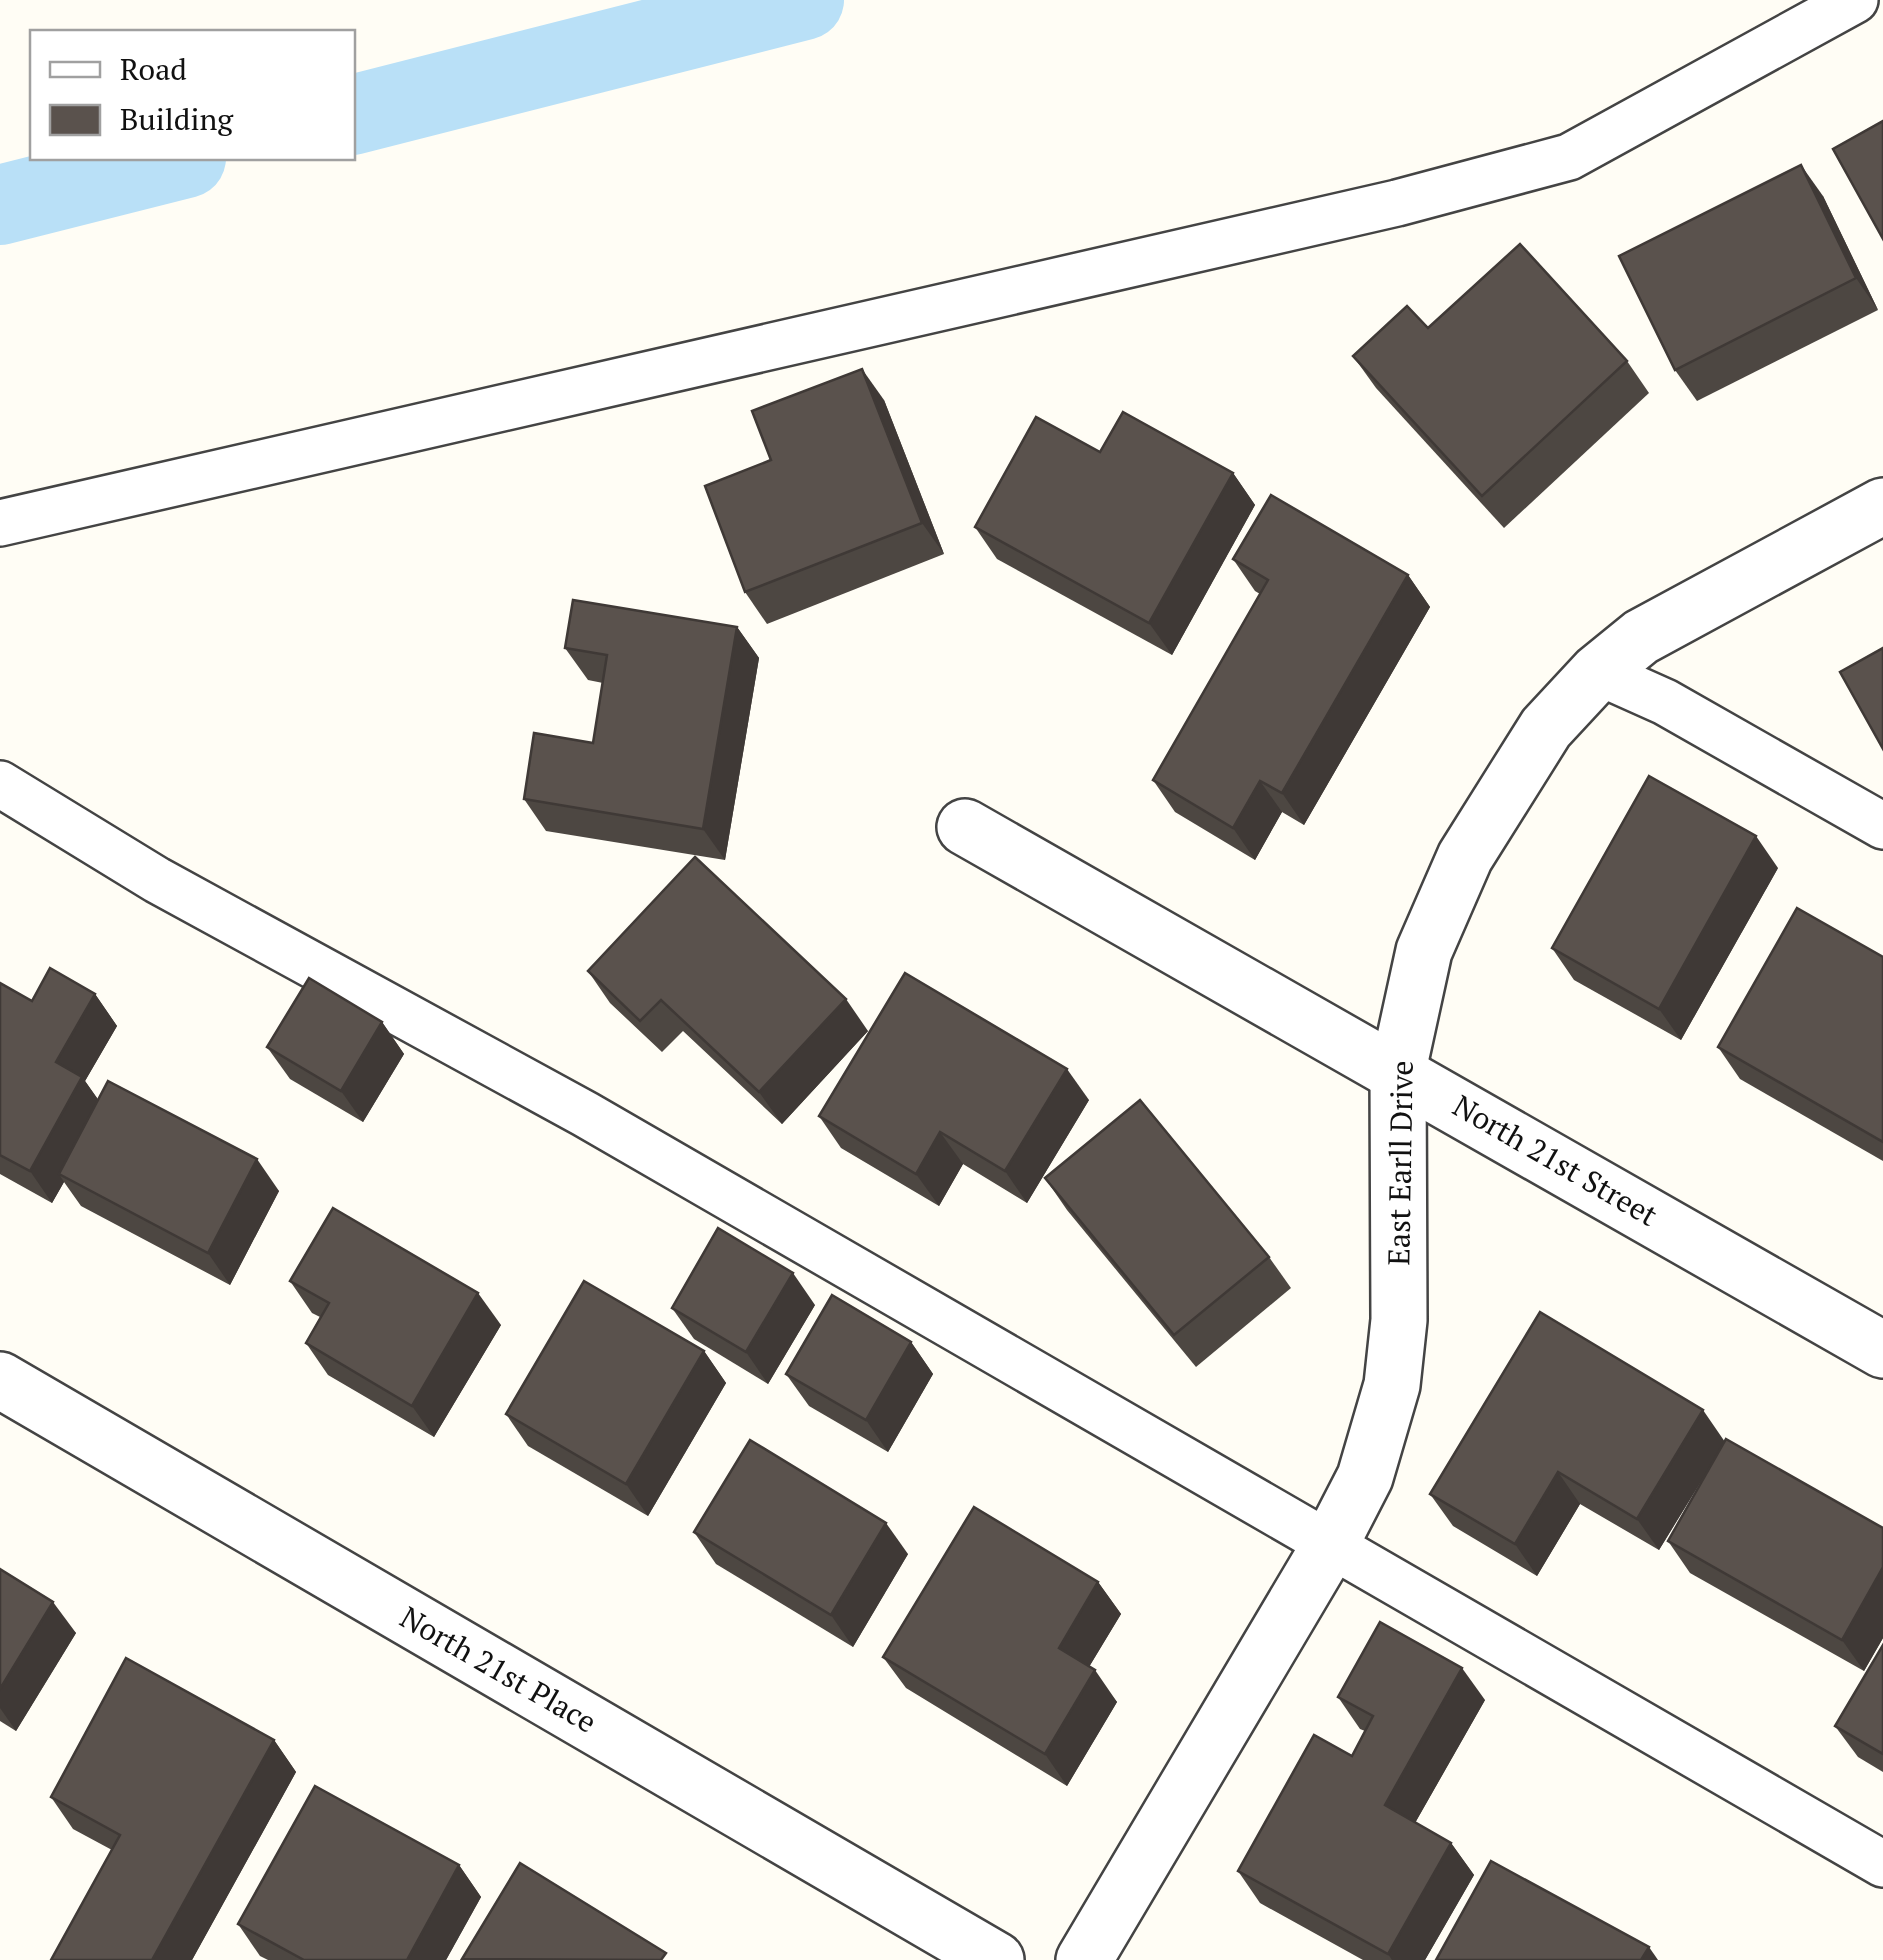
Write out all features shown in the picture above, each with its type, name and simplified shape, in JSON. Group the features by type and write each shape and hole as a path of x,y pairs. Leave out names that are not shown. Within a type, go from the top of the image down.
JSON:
{"street":[{"name":"East Earll Drive","path":"1084,1960 1330,1545 1365,1476 1392,1385 1399,1320 1398,1070 1424,951 1466,856 1546,728 1598,672 1641,637 1883,506"},
{"name":"North 21st Street","path":"965,826 1883,1350"},
{"name":"North 21st Place","path":"0,1380 996,1960"}],"lane":[{"path":"0,523 1397,203 1569,157 1855,0"},
{"path":"1598,672 1665,702 1883,826"},
{"path":"0,784 157,880 584,1114 1883,1864"}],"building":[{"path":"1883,121 1883,239 1833,149"},
{"path":"1801,165 1856,278 1675,370 1619,256"},
{"path":"1520,244 1627,361 1482,496 1353,356 1407,306 1428,328"},
{"path":"862,369 922,523 745,592 705,486 771,460 752,411"},
{"path":"1123,412 1233,473 1149,623 975,527 1036,417 1100,452"},
{"path":"1271,495 1408,575 1282,793 1260,781 1233,828 1153,780 1268,580 1233,559"},
{"path":"573,600 737,627 703,829 524,799 534,733 593,743 607,655 565,648"},
{"path":"1883,648 1883,749 1840,672"},
{"path":"1649,776 1756,836 1659,1009 1552,948"},
{"path":"695,857 846,999 759,1092 661,1000 640,1021 588,971"},
{"path":"1797,908 1883,957 1883,1142 1718,1047"},
{"path":"50,968 95,994 56,1062 82,1077 30,1171 0,1155 0,983 32,1001"},
{"path":"905,973 1067,1069 1005,1171 940,1132 916,1174 819,1116"},
{"path":"309,978 382,1022 341,1091 267,1047"},
{"path":"108,1081 257,1159 208,1253 59,1174"},
{"path":"1140,1100 1269,1257 1174,1335 1045,1178"},
{"path":"333,1208 478,1293 412,1406 306,1343 329,1303 290,1281"},
{"path":"718,1228 793,1273 746,1352 672,1308"},
{"path":"584,1281 704,1351 626,1484 506,1414"},
{"path":"832,1295 911,1342 866,1420 786,1374"},
{"path":"1540,1312 1703,1410 1637,1519 1558,1472 1515,1544 1430,1494"},
{"path":"1726,1439 1883,1528 1883,1567 1842,1640 1668,1541"},
{"path":"750,1440 886,1523 831,1615 694,1532"},
{"path":"974,1507 1098,1582 1059,1648 1095,1670 1045,1754 883,1657"},
{"path":"0,1569 53,1602 0,1689"},
{"path":"1380,1622 1462,1668 1385,1805 1451,1843 1388,1954 1238,1871 1314,1735 1352,1756 1373,1716 1338,1697"},
{"path":"1883,1645 1883,1754 1835,1726"},
{"path":"126,1658 274,1740 152,1960 51,1960 120,1835 51,1797"},
{"path":"315,1786 459,1865 407,1960 304,1960 238,1924"},
{"path":"1491,1861 1649,1947 1641,1960 1436,1960"},
{"path":"520,1863 666,1953 661,1960 462,1959"}],"waterway":[{"path":"355,114 804,0"},
{"path":"0,205 178,160"}]}
